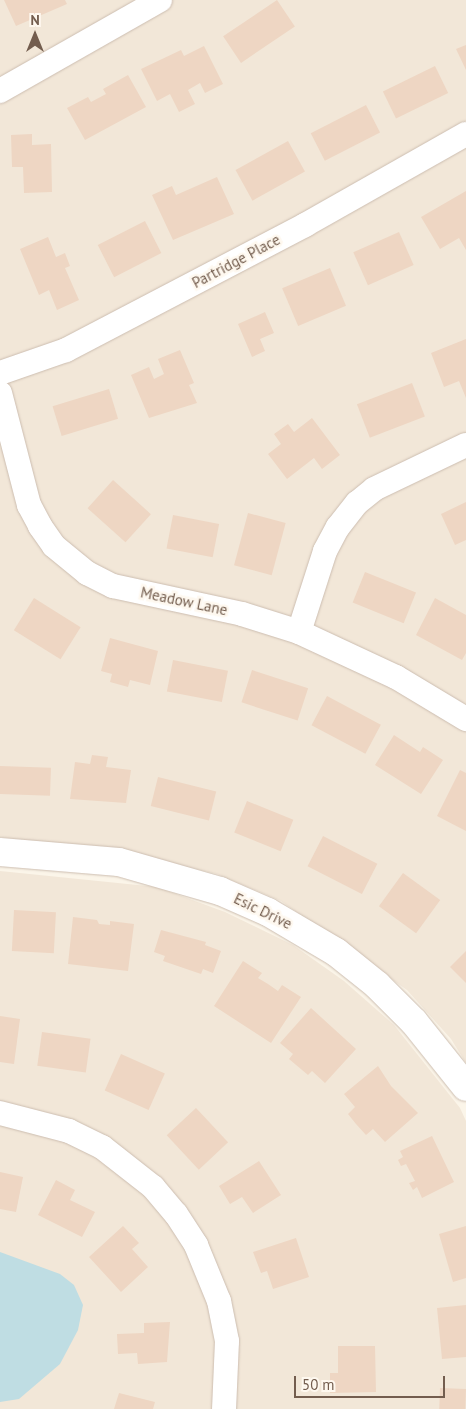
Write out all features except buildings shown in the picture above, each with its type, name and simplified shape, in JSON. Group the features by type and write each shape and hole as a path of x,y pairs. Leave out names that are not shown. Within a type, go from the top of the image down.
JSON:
{"street":[{"path":"0,91 160,0"},
{"name":"Partridge Place","path":"0,373 66,350 304,225 466,134"},
{"name":"Meadow Lane","path":"0,393 29,504 49,539 71,562 113,586 242,614 299,632 396,677 466,718"},
{"path":"299,632 325,551 338,527 357,503 374,489 466,445"},
{"name":"Esic Drive","path":"0,852 119,862 220,890 268,912 336,952 377,985 414,1022 464,1078"},
{"path":"0,1113 69,1131 102,1147 153,1187 176,1214 196,1245 219,1301 227,1341 224,1409"}],"shaded area":[{"path":"0,0 466,0 466,1063 451,1039 407,990 281,901 217,874 157,860 0,837"},
{"path":"0,871 157,887 225,912 293,945 344,981 394,1025 460,1108 466,1121 466,1409 0,1409"}],"water":[{"path":"0,1252 60,1274 74,1285 83,1305 78,1330 60,1364 19,1399 0,1402"}]}
